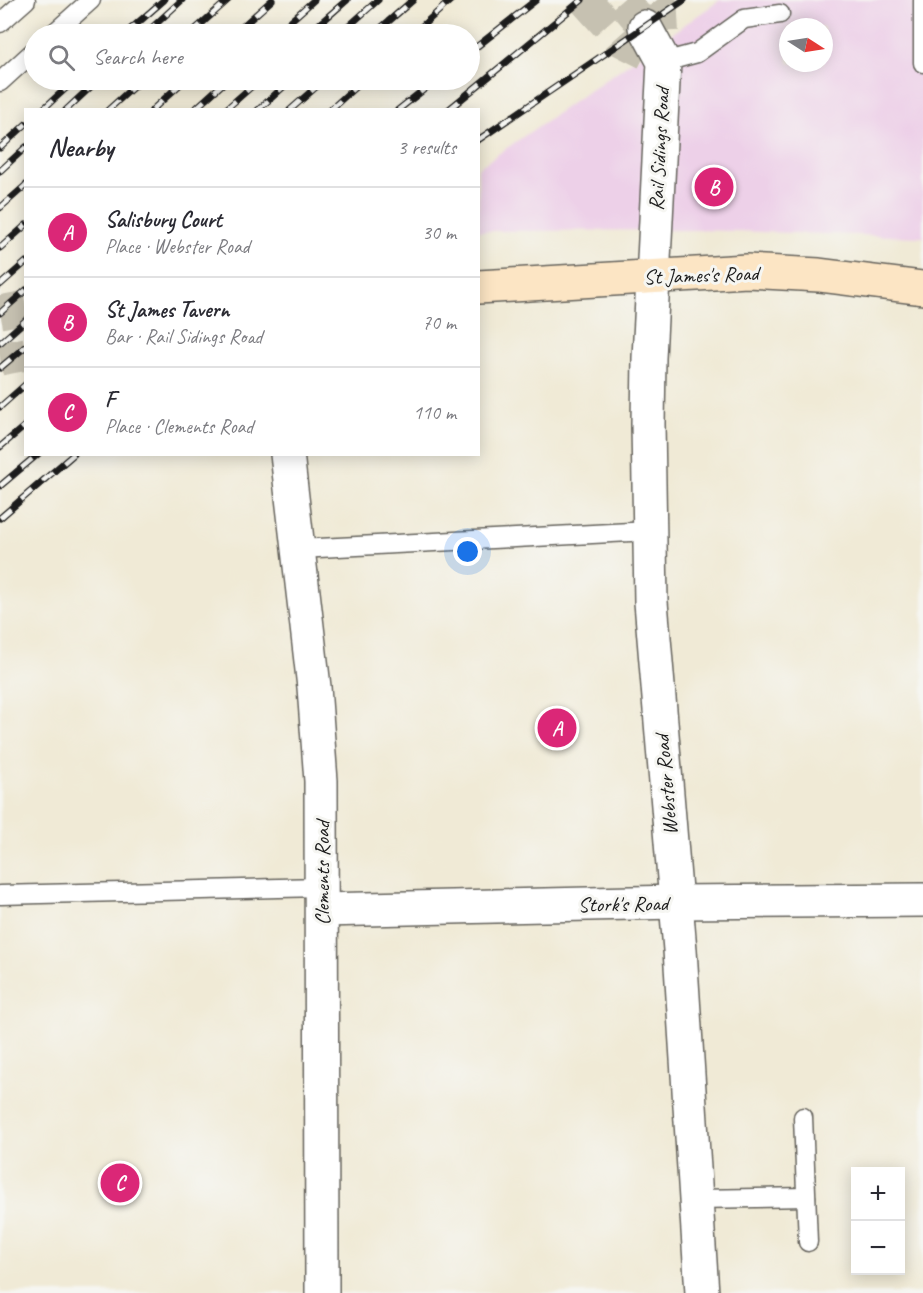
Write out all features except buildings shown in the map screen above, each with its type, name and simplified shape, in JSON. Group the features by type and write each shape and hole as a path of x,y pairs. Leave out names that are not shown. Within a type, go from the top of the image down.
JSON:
{"street":[{"name":"Rail Sidings Road","path":"645,27 664,63 653,276"},
{"name":"St James's Road","path":"480,287 747,271 819,275 923,288"},
{"name":"Webster Road","path":"653,276 648,424 651,602 676,902 702,1293"},
{"name":"Clements Road","path":"287,456 318,726 321,781 322,1293"},
{"name":"Stork's Road","path":"322,898 676,902 923,900"}],"lane":[{"path":"0,23 26,0"},
{"path":"64,24 91,0"},
{"path":"923,0 923,63"},
{"path":"664,63 697,53 744,19 780,14"},
{"path":"0,82 24,60"},
{"path":"298,549 650,531"},
{"path":"0,895 322,898"},
{"path":"803,1117 808,1242"},
{"path":"697,1199 806,1197"}],"shaded area":[{"path":"720,0 923,0 923,237 697,230 480,231 480,167"}],"tunnel":[{"path":"585,0 621,40 664,62"},
{"path":"622,0 645,27"},
{"path":"657,0 661,5 664,62"},
{"path":"0,312 24,307"},
{"path":"0,359 24,354"}],"railway":[{"path":"136,24 164,0"},
{"path":"156,24 182,0"},
{"path":"201,24 228,0"},
{"path":"245,24 272,0"},
{"path":"287,24 314,0"},
{"path":"319,24 347,0"},
{"path":"351,24 378,0"},
{"path":"385,24 413,0"},
{"path":"424,24 451,0"},
{"path":"480,44 536,0"},
{"path":"480,84 582,0"},
{"path":"480,139 684,0"},
{"path":"44,108 64,90"},
{"path":"68,108 87,90"},
{"path":"110,108 130,90"},
{"path":"154,108 174,90"},
{"path":"196,108 216,90"},
{"path":"227,108 248,90"},
{"path":"260,108 280,90"},
{"path":"292,108 313,90"},
{"path":"332,108 352,90"},
{"path":"401,108 423,90"},
{"path":"450,108 472,90"},
{"path":"0,148 24,126"},
{"path":"0,171 24,149"},
{"path":"0,208 24,187"},
{"path":"0,248 24,227"},
{"path":"0,285 24,264"},
{"path":"0,313 24,292"},
{"path":"0,343 24,322"},
{"path":"0,368 24,348"},
{"path":"0,407 24,386"},
{"path":"0,447 24,427"},
{"path":"0,486 36,456"},
{"path":"0,518 72,456"}],"place":[{"name":"St James Tavern","path":"714,187"},
{"name":"Salisbury Court","path":"557,728"},
{"name":"F","path":"120,1183"}]}
